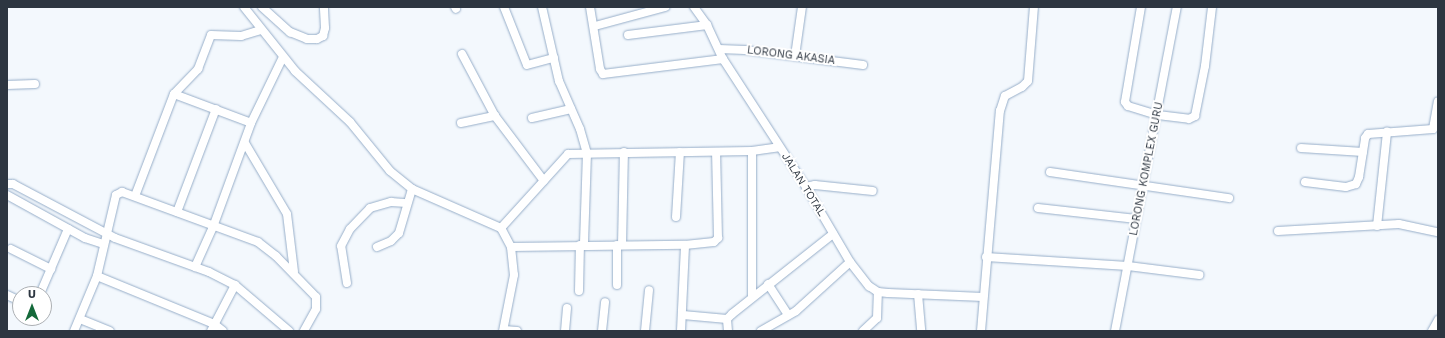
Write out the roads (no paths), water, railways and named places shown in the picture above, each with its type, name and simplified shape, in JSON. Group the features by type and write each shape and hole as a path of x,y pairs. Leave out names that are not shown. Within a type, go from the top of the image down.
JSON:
{"street":[{"path":"244,7 295,71 350,122 390,171 412,189 501,228 511,247 514,275 503,330 517,331"},
{"path":"262,7 290,32 307,39 317,39 323,36 325,28 324,7"},
{"path":"504,7 527,65 554,58"},
{"path":"542,7 559,81 587,153 579,291"},
{"path":"590,7 595,26 600,69 603,74 723,59"},
{"path":"595,26 665,7"},
{"name":"JALAN TOTAL","path":"694,7 707,25 723,59 806,187 850,262 869,286 878,292"},
{"path":"795,56 802,7"},
{"path":"981,331 986,257 1002,101 1005,96 1022,87 1028,81 1034,7"},
{"path":"1141,7 1125,102 1128,106 1158,115 1189,119 1195,116 1205,66 1212,7"},
{"name":"LORONG KOMPLEX GURU","path":"1115,331 1136,219 1158,115 1177,7"},
{"path":"628,36 707,25"},
{"path":"135,196 174,94 198,69 212,35 242,36 261,30"},
{"name":"LORONG AKASIA","path":"719,49 795,56 863,65"},
{"path":"462,54 495,116 544,182"},
{"path":"195,267 213,226 245,143 251,123 283,57"},
{"path":"7,85 35,84"},
{"path":"174,94 251,123"},
{"path":"1305,182 1346,186 1356,184 1363,152 1364,138 1368,134 1433,129 1438,101"},
{"path":"177,212 216,109"},
{"path":"532,118 571,109"},
{"path":"461,123 495,116"},
{"path":"1377,226 1387,132"},
{"path":"245,143 287,214 294,272"},
{"path":"501,228 544,182 563,157 568,154 752,151 779,147"},
{"path":"1301,148 1363,152"},
{"path":"752,151 752,296"},
{"path":"617,285 624,152"},
{"path":"676,217 680,152"},
{"path":"511,247 708,244 718,238 716,152"},
{"path":"1050,172 1143,187 1229,198"},
{"path":"7,184 106,233 195,267 235,285 289,331"},
{"path":"806,187 815,185 873,191"},
{"path":"377,247 391,241 399,233 412,189"},
{"path":"74,331 97,276 116,195 122,192 258,242 294,272 316,296 316,309 304,331"},
{"path":"7,195 68,229 104,244"},
{"path":"347,284 341,246 350,229 370,208 391,202 407,203"},
{"path":"1038,208 1136,219"},
{"path":"1278,231 1399,224 1438,232"},
{"path":"43,286 68,229"},
{"path":"683,315 727,319 752,296 833,234"},
{"path":"682,331 685,245"},
{"path":"11,249 50,269"},
{"path":"986,257 1128,266 1199,275"},
{"path":"761,331 788,315 850,262"},
{"path":"97,276 213,328 223,331"},
{"path":"768,284 788,315"},
{"path":"213,328 235,285"},
{"path":"645,331 649,290"},
{"path":"863,331 877,318 878,292 983,297"},
{"path":"918,294 921,331"},
{"path":"602,331 605,302"},
{"path":"565,331 567,308"},
{"path":"80,319 110,331"},
{"path":"727,319 728,331"},
{"path":"1432,331 1438,320"}]}
